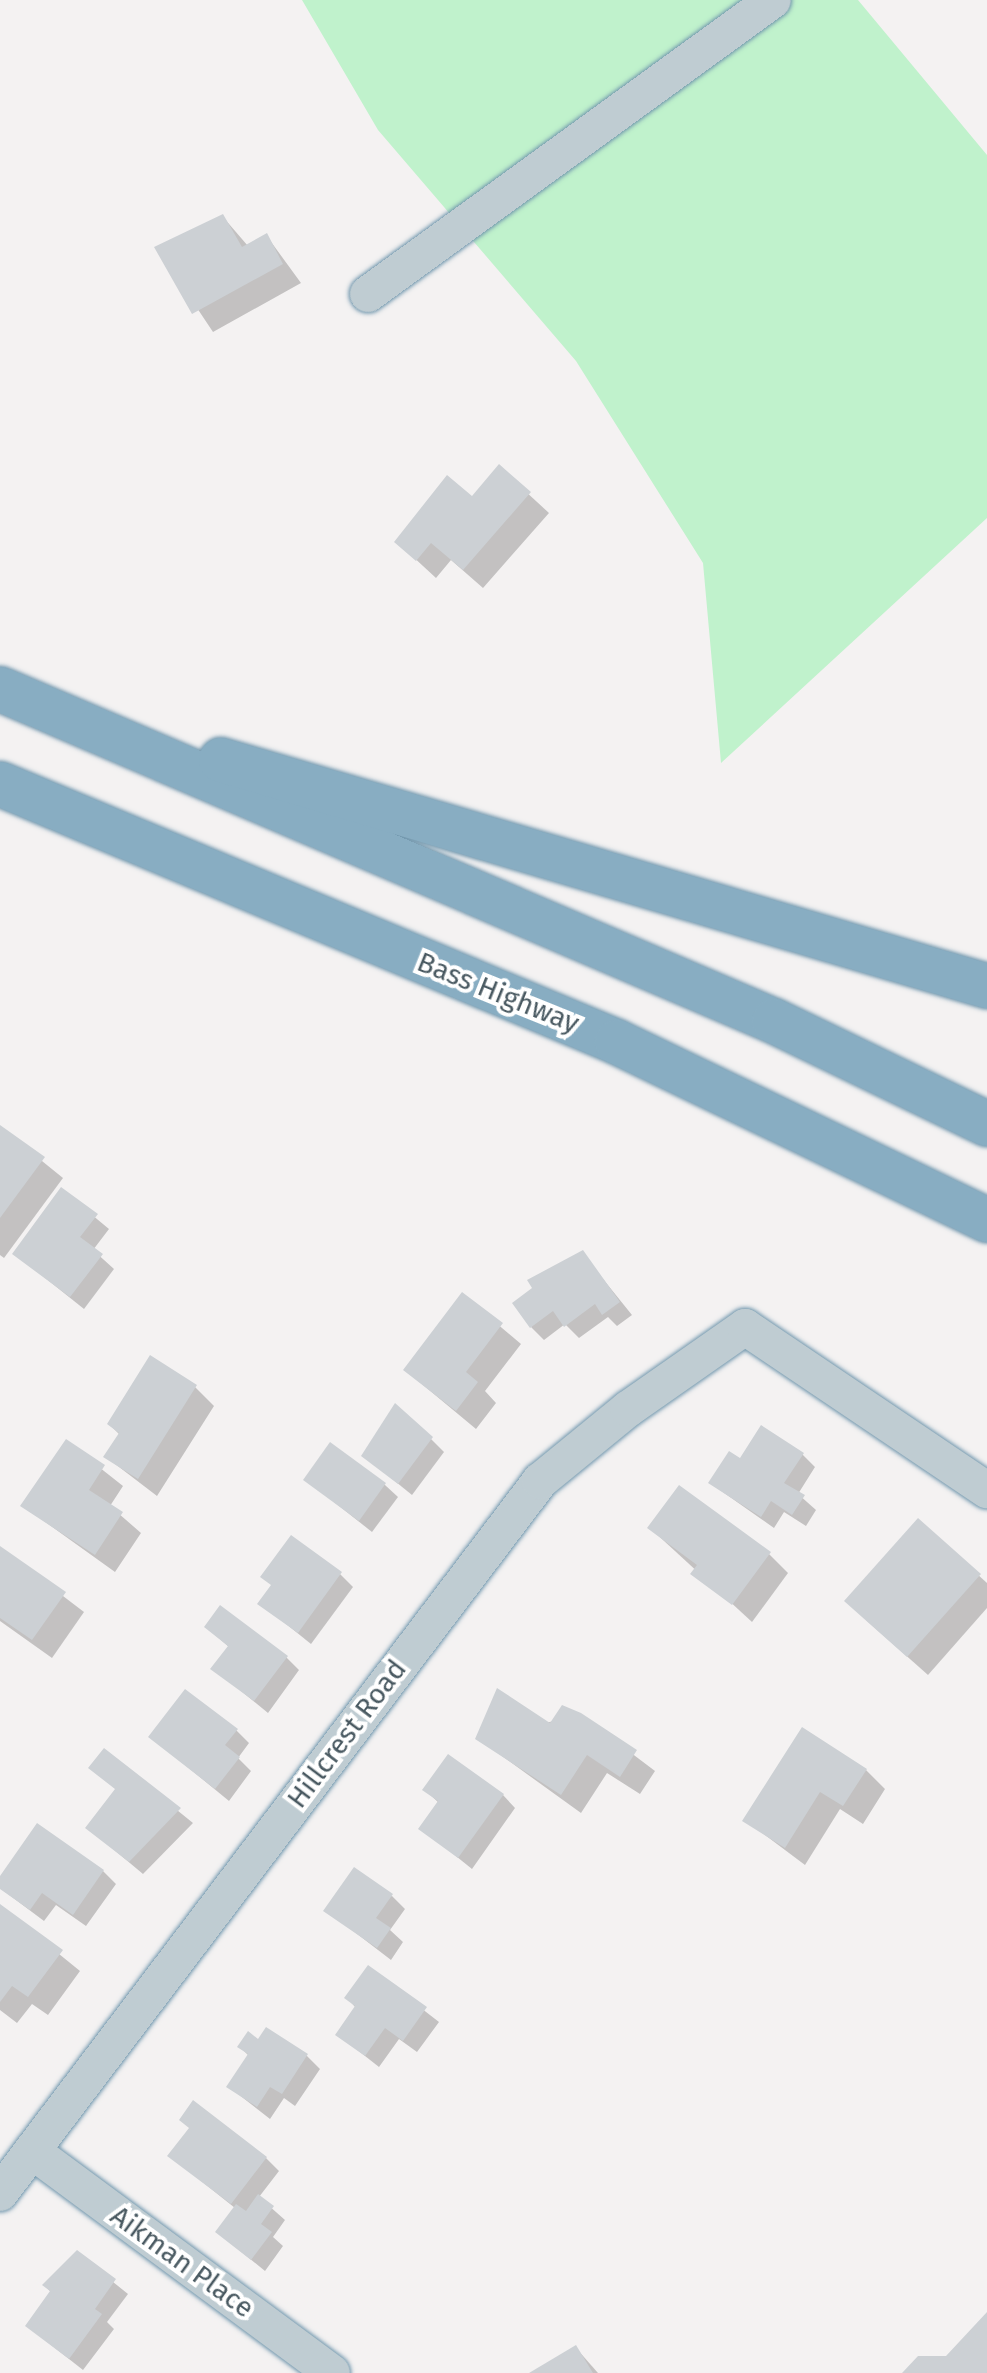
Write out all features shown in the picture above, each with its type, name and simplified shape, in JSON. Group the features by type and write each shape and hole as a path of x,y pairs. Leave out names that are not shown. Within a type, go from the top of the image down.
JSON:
{"highway":[{"path":"0,682 179,748 987,986"},
{"path":"0,689 774,1021 987,1124"},
{"name":"Bass Highway","path":"0,784 617,1042 987,1220"}],"street":[{"path":"368,294 773,0"},
{"name":"Hillcrest Road","path":"0,2193 540,1481 745,1327 987,1490"},
{"name":"Aikman Place","path":"32,2151 332,2373"}],"green space":[{"path":"302,0 858,0 987,155 987,518 721,763 703,563 576,361 378,130"}],"building":[{"path":"223,214 242,247 267,233 283,264 192,314 154,247"},
{"path":"499,464 531,492 463,570 431,543 416,561 394,542 447,475 472,496"},
{"path":"0,1125 45,1157 0,1218"},
{"path":"61,1187 98,1214 80,1237 103,1254 70,1297 12,1254"},
{"path":"583,1250 620,1302 602,1315 595,1304 564,1327 553,1311 530,1328 512,1303 532,1288 527,1280"},
{"path":"462,1292 503,1323 466,1372 478,1382 456,1411 403,1370"},
{"path":"150,1355 197,1385 138,1479 103,1457 119,1433 107,1424"},
{"path":"395,1403 433,1437 398,1484 361,1456"},
{"path":"761,1425 804,1453 784,1483 805,1495 792,1515 771,1501 761,1517 708,1483 729,1451 740,1458"},
{"path":"66,1439 105,1465 89,1490 123,1512 95,1555 20,1506"},
{"path":"330,1442 386,1483 359,1521 303,1480"},
{"path":"679,1485 771,1552 732,1605 690,1574 697,1565 647,1528"},
{"path":"918,1518 981,1574 907,1657 844,1601"},
{"path":"291,1535 342,1572 298,1633 257,1604 271,1585 260,1577"},
{"path":"0,1546 66,1592 32,1640 0,1618"},
{"path":"220,1605 288,1656 254,1701 210,1669 228,1646 204,1627"},
{"path":"497,1688 550,1723 562,1705 581,1713 637,1750 620,1777 587,1755 561,1795 475,1739"},
{"path":"185,1689 238,1729 225,1745 240,1757 215,1789 148,1737"},
{"path":"802,1727 867,1769 843,1806 820,1792 785,1848 742,1821"},
{"path":"104,1748 181,1808 129,1862 85,1828 115,1789 88,1768"},
{"path":"448,1754 504,1794 458,1858 418,1829 438,1801 422,1790"},
{"path":"37,1823 104,1870 73,1915 42,1893 30,1910 0,1889 0,1876"},
{"path":"354,1867 393,1894 376,1918 391,1928 377,1948 323,1911"},
{"path":"0,1904 63,1950 28,1997 12,1986 0,2002"},
{"path":"368,1965 427,2007 403,2041 385,2028 365,2056 335,2035 355,2006 344,1998"},
{"path":"266,2027 308,2054 282,2094 270,2087 257,2107 226,2087 248,2054 237,2047 248,2031 258,2039"},
{"path":"193,2100 267,2157 231,2204 167,2156 189,2128 179,2120"},
{"path":"258,2194 274,2206 261,2224 272,2232 251,2260 215,2232 236,2204 246,2211"},
{"path":"77,2250 116,2279 95,2309 102,2314 69,2359 25,2326 50,2291 42,2285"},
{"path":"987,2312 987,2373 902,2373 918,2356 946,2356"},
{"path":"576,2345 593,2373 529,2373"}]}
